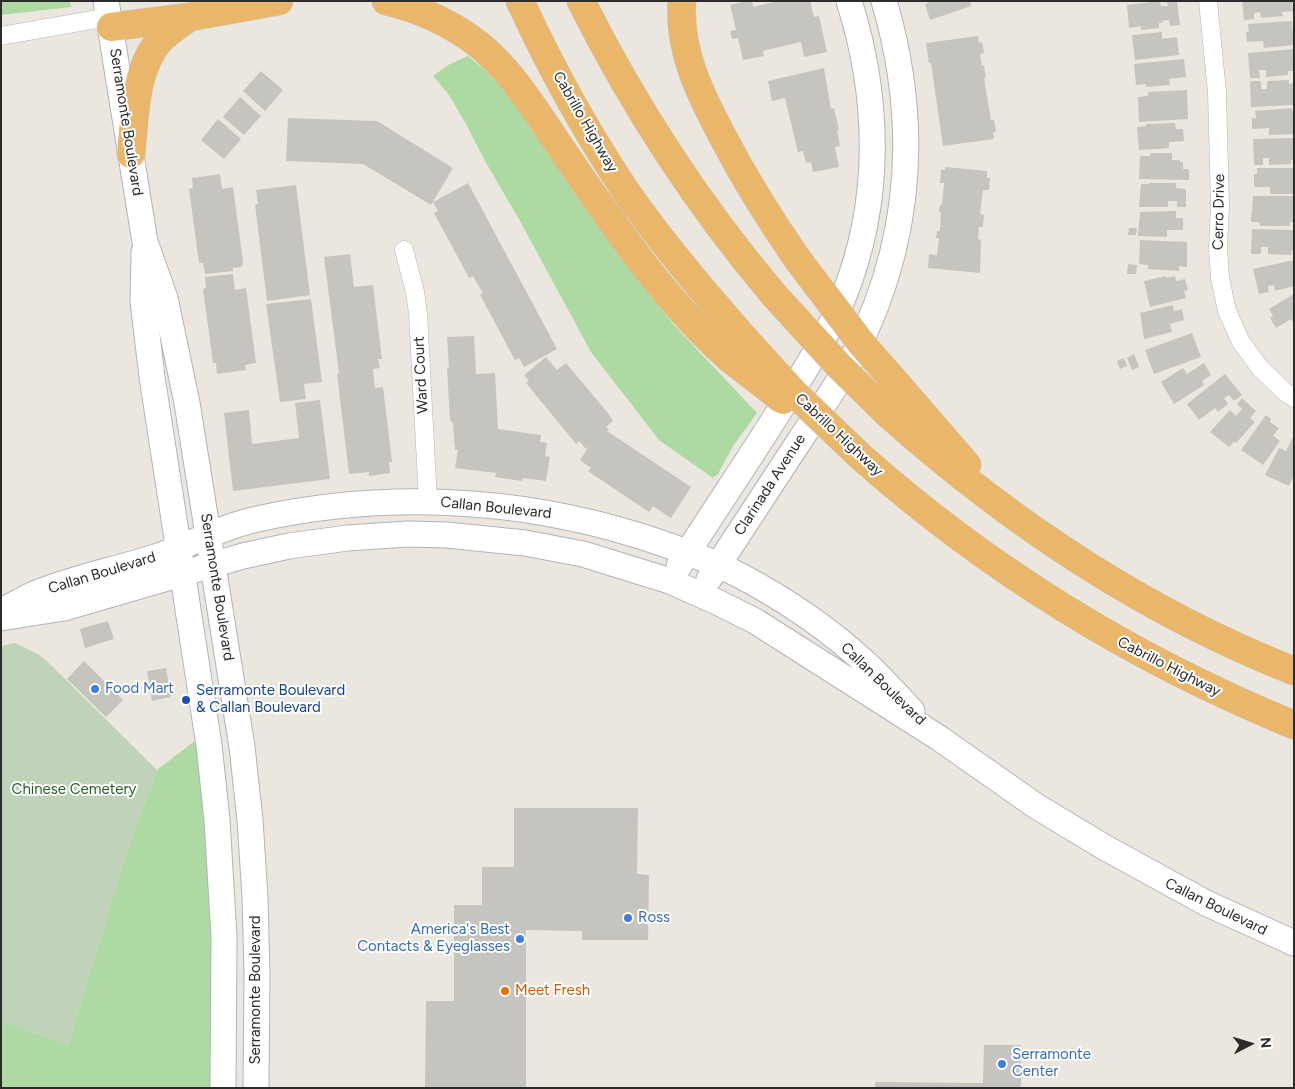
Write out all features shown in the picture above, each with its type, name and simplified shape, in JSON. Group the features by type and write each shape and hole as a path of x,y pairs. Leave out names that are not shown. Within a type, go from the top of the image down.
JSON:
{"highway":[{"path":"109,14 159,1"},
{"path":"109,14 190,17 279,1"},
{"path":"386,1 416,10 448,25 479,45 492,56 525,95 615,227 688,319 736,348"},
{"name":"Cabrillo Highway","path":"520,1 566,92 625,190 669,250 736,348 793,392 860,457 954,534 1000,568 1128,648 1230,698 1294,725"},
{"path":"581,1 612,62 649,126 723,233 774,295 838,366 888,414 941,460 999,505 1092,568 1156,605 1222,639 1294,671"},
{"path":"682,1 684,40 690,66 701,94 742,171 771,220 798,260 856,336 954,448 999,505"},
{"path":"131,154 139,85 149,56 165,35 190,17"}],"main road":[{"path":"670,581 802,376 842,300 855,264 868,208 873,133 871,96 865,58 849,1"},
{"name":"Clarinada Avenue","path":"700,593 853,357 875,308 888,272 903,196 906,139 905,104 900,68 884,1"},
{"name":"Serramonte Boulevard","path":"109,14 145,242 165,298 181,372 239,731 250,820 257,944 256,1088"},
{"name":"Serramonte Boulevard","path":"145,242 143,301 152,377 209,745 220,848 225,974 223,1088"},
{"name":"Callan Boulevard","path":"1,611 50,588 157,557 208,534 251,521 296,512 368,504 428,501 496,506 555,514 612,528 688,552 718,564 753,582 787,603 849,649 872,669 938,738"},
{"name":"Callan Boulevard","path":"1,618 51,611 213,564 275,549 327,540 408,534 447,535 518,542 564,550 622,565 670,581 700,593 772,631 938,738 1036,806 1112,852 1206,903 1294,943"}],"street":[{"name":"Cerro Drive","path":"1208,1 1218,92 1220,206 1218,247 1220,278 1227,311 1241,342 1260,368 1294,398"},
{"path":"1,36 109,14"},
{"name":"Ward Court","path":"404,250 414,285 418,314 428,501"}],"green space":[{"path":"1,1 70,1 71,7 1,15"},
{"path":"468,56 501,83 644,287 674,325 757,413 733,446 718,474 713,478 659,440 591,352 466,124 449,95 433,76 448,65"},
{"name":"Chinese Cemetery","path":"15,643 38,654 48,662 157,770 126,854 68,1045 1,1021 1,646"},
{"path":"196,740 204,783 213,930 210,1088 1,1088 1,1021 68,1045 126,854 157,770"}],"building":[{"path":"752,1 753,7 778,1 810,1 814,17 819,16 827,52 804,57 801,42 763,51 764,56 743,60 738,38 732,39 730,31 736,30 730,5"},
{"path":"927,1 970,1 971,6 930,20 925,4 928,3"},
{"path":"1160,1 1161,6 1168,6 1167,1 1177,1 1180,25 1170,26 1169,20 1159,23 1159,28 1141,30 1141,26 1129,28 1127,5"},
{"path":"1242,1 1292,1 1293,11 1282,12 1283,16 1261,18 1260,12 1254,13 1254,19 1244,20"},
{"path":"1292,21 1294,45 1264,48 1263,41 1247,42 1246,32 1249,32 1248,24"},
{"path":"1162,32 1162,39 1177,37 1179,55 1135,60 1132,35"},
{"path":"978,36 979,43 982,42 984,53 980,54 982,66 984,65 986,78 984,78 991,120 994,120 996,132 993,132 994,139 943,146 931,63 929,63 926,43"},
{"path":"1294,49 1294,71 1288,71 1288,75 1266,77 1266,70 1259,70 1260,78 1250,78 1248,53"},
{"path":"1184,59 1186,77 1169,79 1170,85 1146,87 1146,84 1136,85 1134,64"},
{"path":"824,68 831,109 834,108 839,130 837,130 840,146 835,147 839,167 813,172 811,162 806,163 803,151 798,152 785,98 772,101 768,81"},
{"path":"261,71 283,90 265,111 243,91"},
{"path":"1289,80 1289,84 1294,83 1294,105 1251,107 1250,81 1261,81 1261,89 1267,89 1267,81"},
{"path":"1187,90 1188,119 1139,122 1138,97 1148,96 1148,92"},
{"path":"240,97 261,116 244,135 223,117"},
{"path":"1292,108 1292,111 1294,110 1294,134 1269,135 1269,128 1252,129 1252,118 1256,118 1255,111"},
{"path":"288,118 377,121 453,168 431,205 363,164 286,161"},
{"path":"218,119 241,139 224,159 201,140"},
{"path":"1175,123 1176,129 1183,129 1184,141 1169,142 1169,148 1139,150 1137,127 1146,126 1146,124"},
{"path":"1294,138 1294,160 1291,160 1291,164 1269,165 1269,158 1263,158 1263,165 1254,165 1253,139"},
{"path":"1150,153 1172,153 1172,160 1180,160 1180,162 1183,162 1183,169 1189,169 1189,180 1139,179 1140,156 1150,156"},
{"path":"945,167 987,171 987,178 990,178 989,190 983,190 980,214 984,215 983,227 979,227 978,239 981,240 980,273 928,268 929,254 937,255 939,238 936,238 937,231 940,231 941,212 939,212 940,205 942,205 944,183 940,183 941,170 945,170"},
{"path":"1257,168 1294,168 1294,194 1270,194 1270,187 1254,187 1254,174 1257,174"},
{"path":"220,174 222,189 233,187 243,262 242,267 233,268 233,271 205,274 203,263 199,263 189,189 193,188 192,178"},
{"path":"468,183 557,349 524,367 519,358 515,360 480,295 483,293 473,276 469,278 434,213 438,211 433,202"},
{"path":"1176,183 1176,188 1186,189 1186,207 1177,207 1177,201 1168,201 1168,207 1139,207 1141,184"},
{"path":"296,185 310,295 267,301 255,205 258,204 256,190"},
{"path":"1253,196 1294,196 1294,222 1290,222 1290,226 1260,226 1259,222 1251,222"},
{"path":"1176,211 1176,218 1183,218 1183,230 1167,230 1167,237 1138,236 1140,212"},
{"path":"1129,228 1137,228 1136,235 1128,235"},
{"path":"1252,229 1294,230 1294,251 1291,251 1292,255 1268,254 1268,247 1261,247 1261,254 1251,254"},
{"path":"1140,240 1187,242 1187,267 1179,266 1179,271 1148,269 1148,265 1139,264"},
{"path":"350,254 354,287 373,285 382,359 378,359 380,368 373,369 375,388 383,387 392,462 389,462 390,473 369,476 369,472 349,474 337,374 339,373 324,257"},
{"path":"1294,260 1294,286 1275,291 1274,285 1268,286 1269,292 1259,294 1253,269"},
{"path":"1128,264 1137,265 1136,274 1127,274"},
{"path":"233,274 235,290 246,288 256,363 245,365 246,370 217,374 216,363 213,363 203,289 206,288 205,277"},
{"path":"1166,276 1166,278 1175,276 1176,281 1185,279 1188,290 1184,291 1186,298 1150,307 1144,281"},
{"path":"1294,294 1294,324 1291,319 1276,328 1270,318 1273,316 1269,309"},
{"path":"311,299 322,382 304,384 306,399 280,402 266,304"},
{"path":"1173,305 1174,311 1182,309 1184,320 1170,324 1172,332 1144,339 1140,313"},
{"path":"1192,333 1201,357 1154,374 1145,350"},
{"path":"474,336 476,374 495,373 498,429 541,435 540,442 547,443 545,456 550,457 546,481 523,478 522,481 495,477 496,473 455,468 458,450 455,450 453,424 450,420 447,337"},
{"path":"1134,354 1139,367 1132,370 1127,358"},
{"path":"546,357 557,370 566,363 608,413 613,421 606,427 609,430 607,431 691,487 671,518 653,506 649,512 588,471 591,468 580,460 589,446 586,449 579,441 576,444 526,383 529,381 524,375"},
{"path":"1124,358 1127,366 1120,369 1117,361"},
{"path":"1204,363 1211,375 1202,381 1204,385 1174,404 1161,382 1183,368 1187,374"},
{"path":"1225,374 1242,395 1234,401 1229,395 1224,398 1228,404 1218,412 1215,408 1199,420 1187,404"},
{"path":"1242,398 1256,411 1250,418 1255,422 1236,443 1234,442 1229,447 1210,432 1230,410 1236,416 1242,409 1237,404"},
{"path":"320,400 330,479 233,491 224,413 249,410 252,444 299,438 295,403"},
{"path":"1266,415 1271,419 1270,422 1279,428 1273,436 1280,441 1263,465 1241,450"},
{"path":"1294,435 1294,475 1289,486 1265,475 1279,448 1286,451"},
{"path":"108,621 114,639 85,648 80,629"},
{"name":"Food Mart","path":"84,661 123,700 106,717 67,679"},
{"path":"166,668 171,697 152,701 147,671"},
{"path":"514,808 638,808 637,874 649,875 648,940 582,940 582,931 526,930 526,1088 425,1088 426,1001 454,1001 454,905 482,905 482,867 514,867"},
{"name":"Serramonte Center","path":"984,1045 1021,1045 1021,1088 875,1088 875,1082 983,1083"}],"place":[{"name":"Food Mart","path":"95,689"},
{"name":"Serramonte Boulevard & Callan Boulevard","path":"186,700"},
{"name":"Ross","path":"628,918"},
{"name":"America's Best Contacts & Eyeglasses","path":"520,939"},
{"name":"Meet Fresh","path":"505,991"},
{"name":"Serramonte Center","path":"1002,1064"}]}
